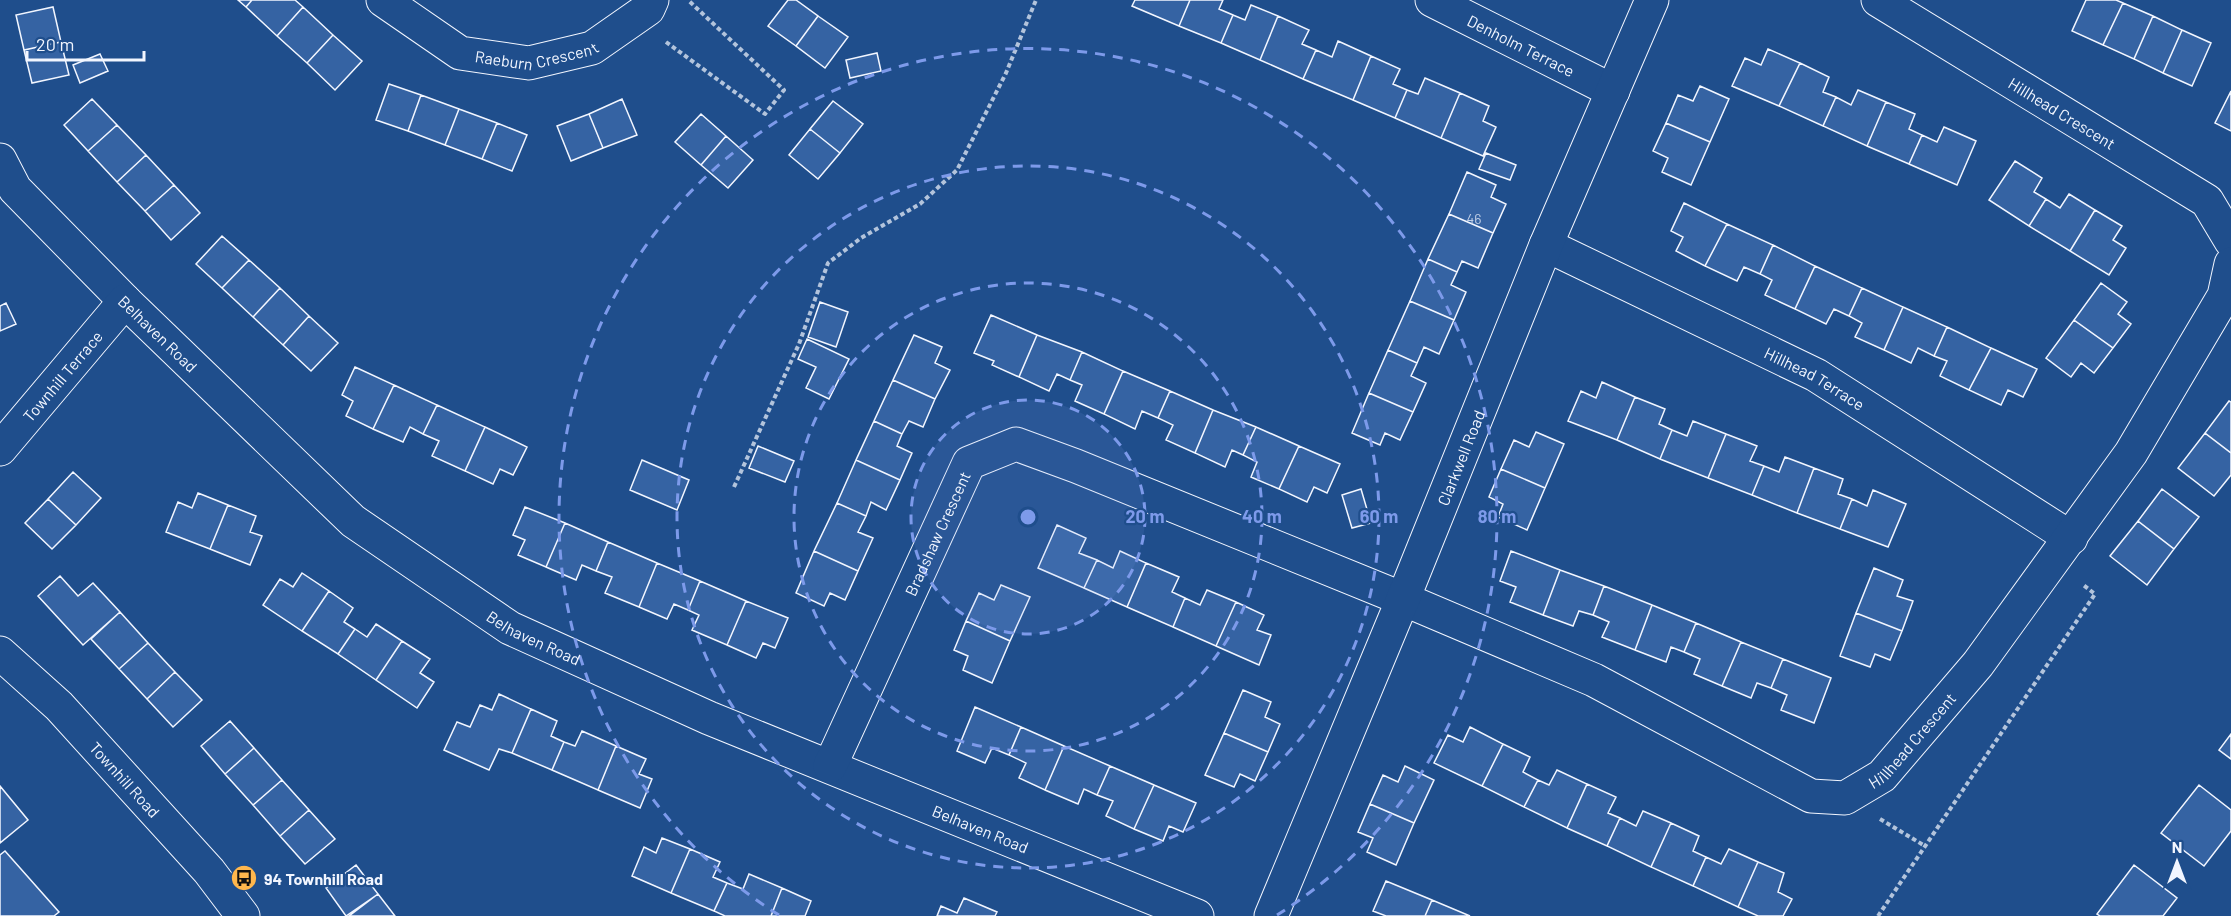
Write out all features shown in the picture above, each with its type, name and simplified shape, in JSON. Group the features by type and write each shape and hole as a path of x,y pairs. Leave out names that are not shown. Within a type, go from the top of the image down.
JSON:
{"street":[{"name":"Raeburn Crescent","path":"383,0 460,53 529,63 592,48 643,10"},
{"name":"Denholm Terrace","path":"1432,0 1613,91"},
{"name":"Clarkwell Road","path":"1271,916 1403,599 1546,245 1653,0"},
{"name":"Hillhead Crescent","path":"1878,0 2207,201 2231,241"},
{"name":"Belhaven Road","path":"0,160 15,189 125,302 353,521 510,628 709,718 1197,916"},
{"name":"Hillhead Terrace","path":"1546,245 1815,375 2061,550"},
{"name":"Hillhead Crescent","path":"1845,798 1882,776 1978,664 2061,550 2131,453 2224,296 2231,264"},
{"name":"Townhill Terrace","path":"0,449 125,302"},
{"name":"Bradshaw Crescent","path":"830,766 969,463 1016,444 1087,470 1403,599"},
{"path":"1403,599 1594,680 1811,796 1845,798"},
{"name":"Townhill Road","path":"0,653 59,706 209,872 243,916"}],"path":[{"path":"643,10 765,114 784,90 688,0"},
{"path":"734,487 799,344 828,263 861,238 920,204 957,170 1006,73 1036,0"},
{"path":"1878,916 2095,594 2061,550"},
{"path":"1845,798 1925,846"}],"building":[{"path":"238,0 252,0 246,7"},
{"path":"252,0 295,0 303,7 277,36 246,7"},
{"path":"788,0 796,0 818,16 796,46 768,26"},
{"path":"1135,0 1190,0 1179,26 1132,6"},
{"path":"1190,0 1223,0 1219,9 1233,15 1221,43 1179,26"},
{"path":"2086,0 2116,0 2123,3 2103,45 2072,31"},
{"path":"2123,3 2153,16 2134,59 2103,45"},
{"path":"1251,5 1278,16 1260,60 1221,43 1233,15 1245,20"},
{"path":"53,7 61,42 24,50 16,15"},
{"path":"303,7 333,35 307,63 277,36"},
{"path":"818,16 848,37 825,68 796,46"},
{"path":"1278,16 1309,30 1302,44 1316,50 1303,79 1260,60"},
{"path":"2153,16 2182,30 2163,73 2134,59"},
{"path":"2182,30 2211,43 2192,86 2163,73"},
{"path":"333,35 362,61 335,90 307,63"},
{"path":"1338,41 1371,56 1353,100 1303,79 1316,50 1332,57"},
{"path":"61,42 69,75 32,83 24,50"},
{"path":"1768,49 1800,63 1779,106 1732,86 1745,58 1761,65"},
{"path":"877,53 881,71 850,78 846,60"},
{"path":"100,54 108,71 80,83 73,65"},
{"path":"1371,56 1400,69 1393,84 1407,90 1395,118 1353,100"},
{"path":"1800,63 1829,77 1823,92 1836,97 1823,126 1779,106"},
{"path":"1425,78 1460,93 1441,138 1395,118 1407,90 1418,94"},
{"path":"389,84 421,95 408,131 376,120"},
{"path":"1700,86 1729,99 1710,142 1666,123 1678,95 1693,101"},
{"path":"1858,90 1886,102 1867,146 1823,126 1836,97 1851,105"},
{"path":"2231,91 2231,131 2215,123"},
{"path":"1460,93 1489,106 1483,121 1496,127 1483,156 1441,138"},
{"path":"421,95 459,109 445,145 408,131"},
{"path":"92,99 117,125 88,151 64,125"},
{"path":"622,99 637,135 603,148 589,114"},
{"path":"833,101 863,124 840,153 810,129"},
{"path":"1886,102 1915,114 1909,129 1922,135 1909,164 1867,146"},
{"path":"459,109 497,123 482,159 445,145"},
{"path":"589,114 603,148 571,161 557,126"},
{"path":"701,114 726,136 701,165 675,142"},
{"path":"497,123 527,135 512,171 482,159"},
{"path":"1666,123 1710,142 1691,185 1662,172 1668,158 1653,151"},
{"path":"117,125 146,155 117,182 88,151"},
{"path":"1944,127 1976,141 1957,185 1909,164 1922,135 1937,142"},
{"path":"810,129 840,153 818,179 789,155"},
{"path":"726,136 753,160 728,188 701,165"},
{"path":"1486,153 1516,165 1510,180 1479,169"},
{"path":"146,155 174,185 145,211 117,182"},
{"path":"2015,161 2042,178 2034,192 2046,199 2029,226 1989,200"},
{"path":"1467,172 1496,185 1491,197 1506,204 1493,233 1449,214"},
{"path":"174,185 200,213 171,240 145,211"},
{"path":"2069,194 2095,210 2070,251 2029,226 2046,199 2060,208"},
{"path":"1684,203 1727,224 1705,266 1676,251 1683,237 1671,231"},
{"path":"2095,210 2122,226 2113,240 2126,248 2109,275 2070,251"},
{"path":"1449,214 1493,233 1478,268 1462,261 1457,272 1428,259"},
{"path":"1727,224 1773,245 1760,274 1744,267 1737,281 1705,266"},
{"path":"222,236 249,260 222,288 196,264"},
{"path":"1773,245 1815,266 1795,309 1765,295 1772,280 1760,274"},
{"path":"1428,259 1457,272 1451,285 1466,292 1454,320 1410,301"},
{"path":"249,260 280,288 253,317 222,288"},
{"path":"1815,266 1862,288 1849,316 1834,309 1826,324 1795,309"},
{"path":"2101,283 2127,302 2118,314 2131,324 2113,348 2074,320"},
{"path":"280,288 309,316 283,345 253,317"},
{"path":"1862,288 1903,307 1884,350 1855,337 1862,323 1849,316"},
{"path":"1410,301 1454,320 1439,354 1424,347 1417,363 1388,350"},
{"path":"820,302 848,312 836,347 808,337"},
{"path":"6,303 16,324 0,331 0,306"},
{"path":"1903,307 1947,327 1934,356 1918,348 1911,363 1884,350"},
{"path":"991,315 1037,335 1019,377 992,365 994,361 974,353"},
{"path":"309,316 338,343 311,371 283,345"},
{"path":"2074,320 2113,348 2094,373 2081,363 2071,377 2046,358"},
{"path":"1947,327 1991,348 1969,390 1940,376 1947,361 1934,356"},
{"path":"914,335 942,347 935,363 950,370 935,399 893,380"},
{"path":"1037,335 1082,352 1070,380 1057,374 1049,391 1019,377"},
{"path":"807,339 849,359 829,399 806,388 816,367 798,359"},
{"path":"1991,348 2037,369 2023,397 2008,390 2001,405 1969,390"},
{"path":"1388,350 1417,363 1411,376 1426,383 1413,412 1369,393"},
{"path":"1082,352 1123,371 1104,414 1075,401 1082,385 1070,380"},
{"path":"355,367 394,385 373,429 346,416 353,401 342,395"},
{"path":"1123,371 1170,391 1158,418 1142,411 1135,429 1104,414"},
{"path":"893,380 935,399 923,427 909,421 902,434 874,421"},
{"path":"1602,382 1635,397 1617,440 1568,421 1581,391 1596,398"},
{"path":"394,385 437,405 423,434 410,427 403,442 373,429"},
{"path":"1170,391 1213,410 1195,453 1166,440 1173,425 1158,418"},
{"path":"1369,393 1413,412 1400,440 1385,433 1380,445 1352,433"},
{"path":"1635,397 1665,409 1659,424 1672,430 1660,459 1617,440"},
{"path":"2229,401 2231,402 2231,453 2205,433"},
{"path":"437,405 485,427 465,471 432,456 439,441 423,434"},
{"path":"1213,410 1256,427 1243,455 1232,450 1225,467 1195,453"},
{"path":"874,421 902,434 897,446 912,453 900,480 856,460"},
{"path":"1693,421 1726,434 1708,478 1660,459 1672,430 1687,436"},
{"path":"485,427 527,447 513,475 500,469 493,484 465,471"},
{"path":"1256,427 1299,446 1279,489 1251,477 1257,462 1243,455"},
{"path":"1536,432 1564,444 1545,488 1501,469 1514,440 1529,447"},
{"path":"2205,433 2231,453 2231,475 2214,496 2178,468"},
{"path":"1726,434 1757,446 1750,461 1764,466 1752,495 1708,478"},
{"path":"758,446 794,461 785,482 749,468"},
{"path":"1299,446 1340,464 1327,493 1314,487 1307,502 1279,489"},
{"path":"1785,457 1814,468 1797,513 1752,495 1764,466 1779,472"},
{"path":"642,460 689,480 677,510 630,490"},
{"path":"856,460 900,480 886,510 871,502 866,516 837,503"},
{"path":"1814,468 1843,479 1838,494 1852,499 1840,529 1797,513"},
{"path":"1501,469 1545,488 1527,530 1498,517 1503,504 1489,497"},
{"path":"73,472 101,498 76,525 48,499"},
{"path":"1361,489 1371,523 1352,528 1342,495"},
{"path":"2162,489 2199,517 2174,549 2138,521"},
{"path":"1873,490 1906,504 1888,547 1840,529 1852,499 1867,506"},
{"path":"198,493 228,505 210,549 166,532 178,502 192,508"},
{"path":"48,499 76,525 52,549 25,523"},
{"path":"837,503 866,516 858,532 873,538 858,571 814,551"},
{"path":"228,505 256,516 250,532 262,536 250,565 210,549"},
{"path":"525,507 565,523 546,567 518,555 525,540 513,535"},
{"path":"2138,521 2174,549 2147,585 2110,556"},
{"path":"565,523 608,542 596,571 582,565 576,580 546,567"},
{"path":"1057,525 1086,538 1079,553 1097,560 1084,588 1038,568"},
{"path":"608,542 657,563 639,607 605,593 612,577 596,571"},
{"path":"814,551 858,571 845,600 830,593 824,606 796,593"},
{"path":"1120,551 1146,563 1127,607 1084,588 1097,560 1113,568"},
{"path":"1511,551 1560,570 1543,615 1510,602 1516,587 1500,581"},
{"path":"657,563 700,581 688,610 674,604 667,619 639,607"},
{"path":"1146,563 1179,577 1172,592 1185,598 1173,627 1127,607"},
{"path":"1874,568 1903,580 1897,596 1913,601 1902,631 1856,613"},
{"path":"1560,570 1604,586 1593,615 1579,611 1573,626 1543,615"},
{"path":"302,573 329,591 302,631 263,605 280,579 293,587"},
{"path":"60,576 78,596 93,583 120,612 83,645 38,596"},
{"path":"700,581 746,601 727,645 692,630 699,615 688,610"},
{"path":"1001,585 1030,597 1010,641 966,621 979,593 994,600"},
{"path":"1604,586 1652,605 1635,650 1602,637 1609,622 1593,615"},
{"path":"1207,590 1236,602 1216,646 1173,627 1185,598 1200,605"},
{"path":"329,591 353,608 344,622 355,629 338,654 302,631"},
{"path":"746,601 788,618 775,648 763,643 756,658 727,645"},
{"path":"1236,602 1264,615 1257,630 1271,635 1259,665 1216,646"},
{"path":"1652,605 1696,623 1684,652 1671,647 1666,662 1635,650"},
{"path":"120,612 148,643 119,669 91,639"},
{"path":"1856,613 1902,631 1890,660 1875,654 1870,667 1840,656"},
{"path":"966,621 1010,641 992,683 963,670 968,656 954,650"},
{"path":"1696,623 1741,642 1722,686 1694,674 1700,659 1684,652"},
{"path":"376,624 402,641 376,680 338,654 355,629 367,637"},
{"path":"402,641 430,659 420,673 434,682 417,708 376,680"},
{"path":"1741,642 1783,659 1771,688 1757,683 1751,698 1722,686"},
{"path":"148,643 175,672 147,699 119,669"},
{"path":"1783,659 1831,678 1814,723 1781,710 1787,695 1771,688"},
{"path":"175,672 202,700 173,727 147,699"},
{"path":"1243,690 1271,702 1265,717 1280,724 1268,752 1224,733"},
{"path":"499,694 531,709 512,753 499,749 489,770 444,750 457,722 470,727 480,705 492,710"},
{"path":"975,707 1021,727 1009,755 992,748 985,763 957,751"},
{"path":"531,709 557,721 551,736 564,742 552,770 512,753"},
{"path":"230,721 254,748 225,774 201,746"},
{"path":"1021,727 1064,746 1045,790 1019,778 1026,763 1009,755"},
{"path":"1470,727 1503,744 1482,786 1434,763 1448,735 1463,742"},
{"path":"582,731 616,746 598,790 552,770 564,742 575,746"},
{"path":"1224,733 1268,752 1255,781 1240,774 1234,787 1205,775"},
{"path":"2231,734 2231,759 2219,750"},
{"path":"1503,744 1530,757 1523,772 1538,780 1524,807 1482,786"},
{"path":"616,746 646,759 639,774 652,779 640,808 598,790"},
{"path":"1064,746 1110,766 1097,795 1084,789 1078,804 1045,790"},
{"path":"254,748 282,780 253,805 225,774"},
{"path":"1110,766 1154,785 1134,829 1106,816 1113,801 1097,795"},
{"path":"1405,766 1434,780 1414,823 1370,804 1383,775 1398,782"},
{"path":"1557,770 1587,784 1567,828 1524,807 1538,780 1549,785"},
{"path":"282,780 309,810 280,836 253,805"},
{"path":"1587,784 1616,797 1608,813 1620,818 1607,846 1567,828"},
{"path":"1154,785 1196,803 1183,832 1169,826 1163,841 1134,829"},
{"path":"2199,785 2231,810 2231,831 2204,866 2161,833"},
{"path":"0,786 28,820 0,843"},
{"path":"1370,804 1414,823 1396,865 1367,852 1373,838 1358,832"},
{"path":"309,810 335,839 305,864 280,836"},
{"path":"1643,811 1671,823 1651,867 1607,846 1620,818 1636,826"},
{"path":"1671,823 1699,836 1693,851 1706,857 1693,886 1651,867"},
{"path":"662,838 690,849 671,893 632,876 644,847 656,853"},
{"path":"690,849 720,862 713,877 727,883 714,911 671,893"},
{"path":"1729,849 1758,862 1738,907 1693,886 1706,857 1721,864"},
{"path":"5,851 59,912 54,916 0,916 0,855"},
{"path":"1758,862 1784,873 1778,892 1792,899 1783,916 1758,916 1738,907"},
{"path":"356,865 378,894 346,916 326,888"},
{"path":"2134,865 2177,898 2163,916 2100,916 2097,914"},
{"path":"749,874 782,888 771,916 725,916 714,911 727,883 743,889"},
{"path":"1386,881 1432,900 1425,916 1386,916 1373,911"},
{"path":"782,888 811,901 805,916 771,916"},
{"path":"378,894 395,916 349,916"},
{"path":"964,898 997,912 995,916 937,916 941,906 957,913"},
{"path":"1432,900 1470,916 1425,916"}],"place":[{"name":"94 Townhill Road","path":"244,878"}]}
